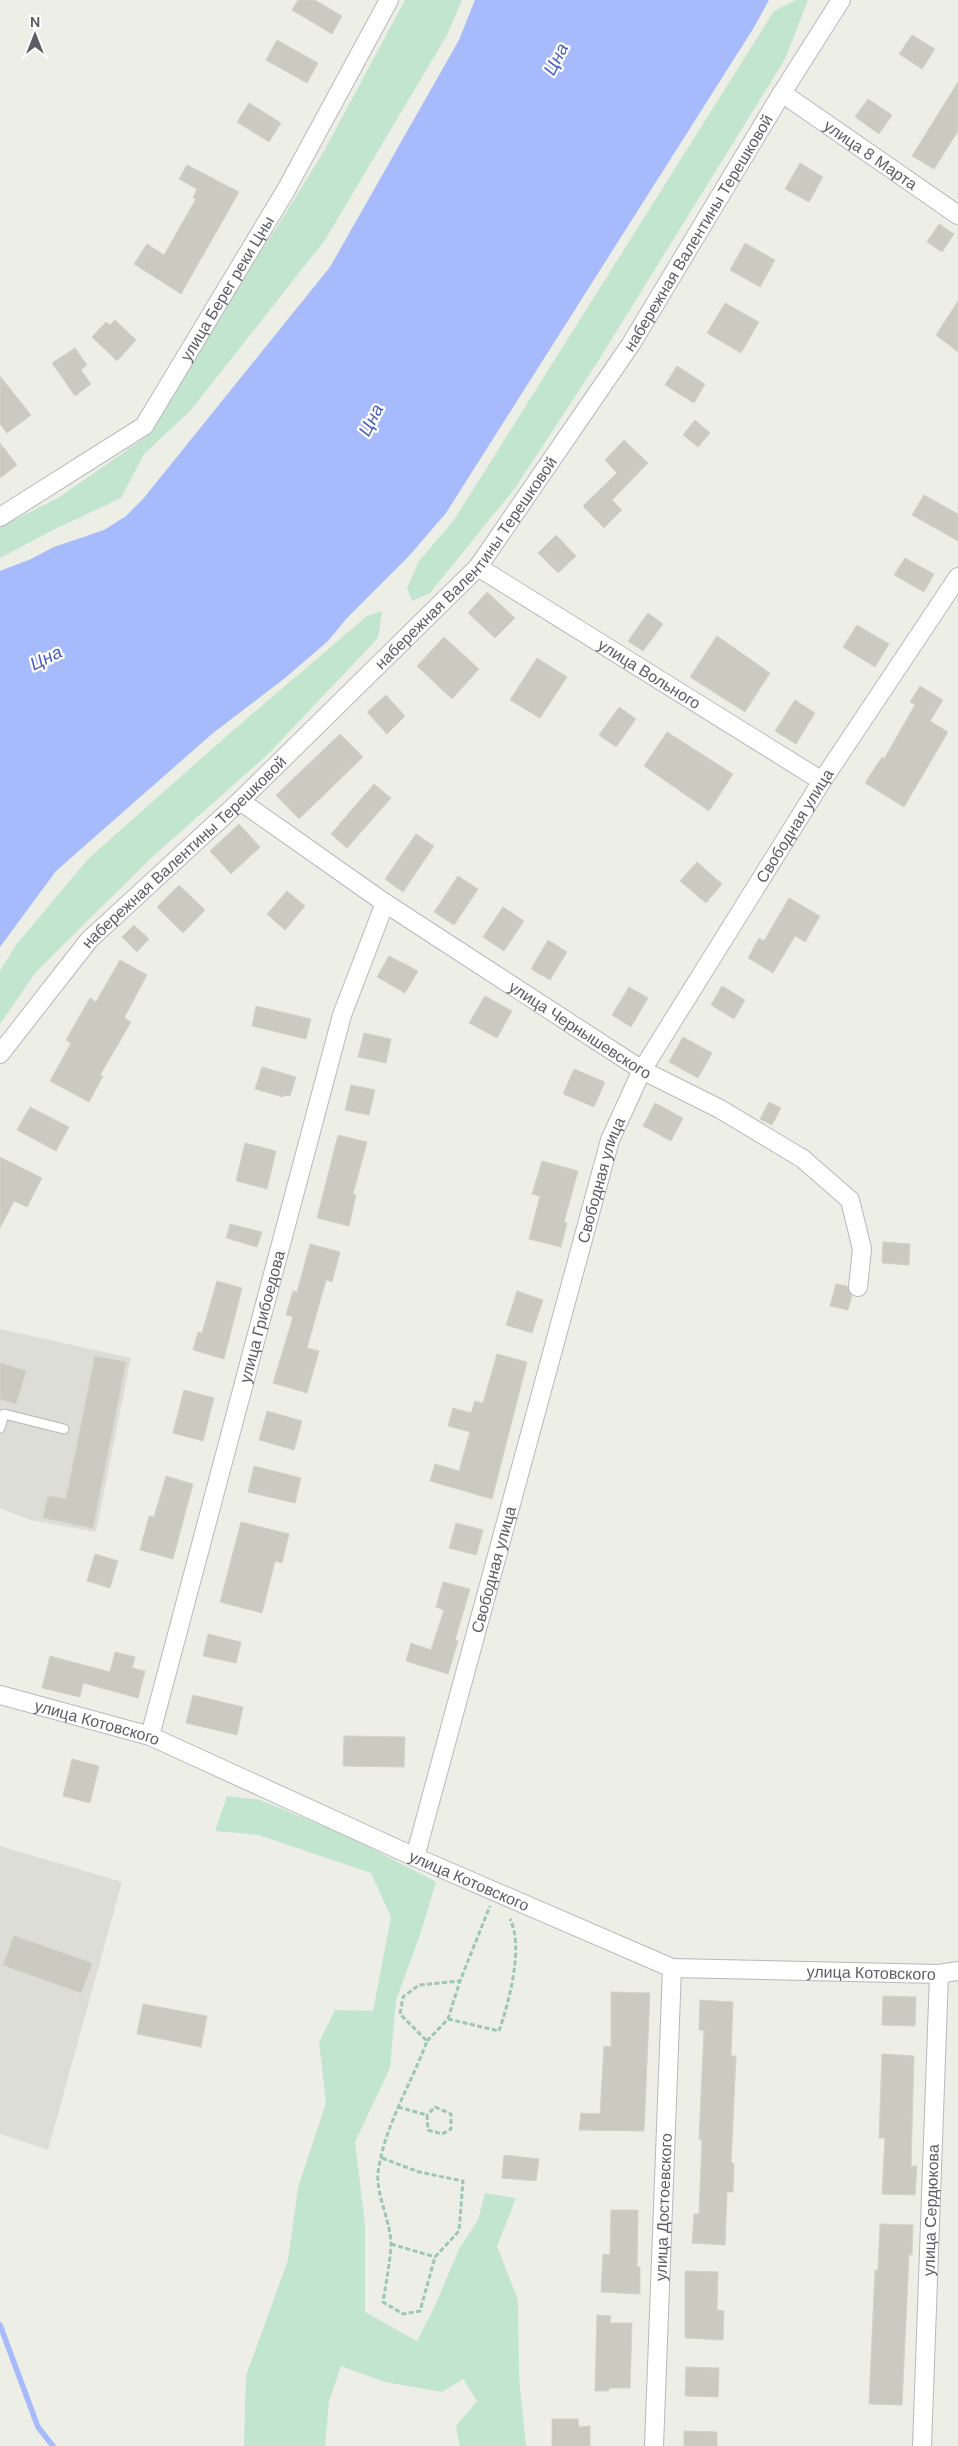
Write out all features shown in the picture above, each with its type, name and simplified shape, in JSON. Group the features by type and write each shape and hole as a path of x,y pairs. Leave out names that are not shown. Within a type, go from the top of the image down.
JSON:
{"street":[{"name":"улица Берег реки Цны","path":"0,516 144,426 286,190 390,0"},
{"name":"набережная Валентины Терешковой","path":"0,1054 89,940 240,801 478,567 631,344 782,93 841,0"},
{"name":"улица 8 Марта","path":"782,93 958,216"},
{"name":"улица Вольного","path":"478,567 822,781"},
{"name":"Свободная улица","path":"415,1857 610,1140 642,1070 822,781 958,577"},
{"name":"улица Чернышевского","path":"240,801 384,903 642,1070 720,1109 803,1159 850,1200 862,1249 858,1287"},
{"name":"улица Грибоедова","path":"150,1736 342,1015 384,903"},
{"name":"улица Котовского","path":"0,1695 150,1736 415,1857 492,1900 672,1968 938,1974 958,1971"},
{"name":"улица Достоевского","path":"654,2446 672,1968"},
{"name":"улица Сердюкова","path":"922,2446 938,1974"}],"lane":[{"path":"0,1428 4,1414 64,1429"}],"path":[{"path":"492,1900 497,1912"},
{"path":"382,2158 419,2172 463,2181 459,2230 435,2257 420,2310 403,2314 383,2302 391,2244 378,2175 389,2126 414,2074 427,2041 448,2019 460,1981 492,1900"},
{"path":"448,2019 499,2030 510,1999 515,1944 511,1919 504,1915"},
{"path":"427,2041 400,2014 403,1997 419,1985 460,1981"},
{"path":"398,2107 426,2115"},
{"path":"435,2107 451,2114 451,2129 442,2134 428,2130 426,2115 435,2107"},
{"path":"391,2244 435,2257"}],"shaded area":[{"path":"0,1329 131,1358 96,1532 30,1520 0,1508"},
{"path":"0,1846 122,1882 48,2150 0,2134"}],"green space":[{"path":"405,0 462,0 447,35 325,240 190,411 144,454 121,498 53,530 0,558 0,527 58,498 146,437 217,315 277,227 323,153"},
{"path":"796,0 808,0 785,59 595,366 515,488 430,593 412,601 407,588 419,561 454,520 774,11"},
{"path":"382,611 378,638 267,755 151,858 36,972 0,1024 0,971 16,945 89,858 230,733 367,616"},
{"path":"227,1796 260,1800 350,1837 436,1882 420,1935 396,2000 390,2068 355,2142 365,2225 365,2312 417,2341 435,2306 459,2249 478,2220 485,2193 516,2198 497,2246 518,2300 519,2378 526,2446 460,2446 456,2426 477,2401 463,2379 442,2392 385,2382 341,2366 329,2401 325,2446 244,2446 246,2376 288,2260 298,2188 326,2103 319,2042 335,2010 373,2011 391,1917 371,1873 259,1835 215,1831"}],"water":[{"name":"Цна","path":"475,0 769,0 753,29 446,513 409,556 347,618 328,641 285,678 213,733 56,871 0,947 0,571 31,559 54,547 104,530 126,516 143,499 330,267 459,40"}],"building":[{"path":"298,0 315,0 342,16 332,34 292,10"},
{"path":"912,35 935,49 922,69 899,54"},
{"path":"277,40 318,63 307,83 266,60"},
{"path":"958,82 958,131 934,169 912,156"},
{"path":"868,99 892,115 879,134 855,117"},
{"path":"249,103 281,123 269,142 237,122"},
{"path":"800,163 823,177 809,202 785,189"},
{"path":"187,165 239,192 181,294 134,264 147,244 164,255 196,199 193,198 197,189 179,179"},
{"path":"939,224 954,234 942,252 927,242"},
{"path":"745,243 775,260 760,287 730,270"},
{"path":"958,301 958,352 936,335"},
{"path":"725,303 759,322 741,353 707,333"},
{"path":"115,320 136,340 117,361 92,337 106,322 110,325"},
{"path":"75,348 87,365 81,370 91,384 75,396 52,363"},
{"path":"677,366 705,384 694,403 665,385"},
{"path":"0,376 31,415 7,433 0,424"},
{"path":"695,420 710,433 698,447 683,435"},
{"path":"624,440 648,463 612,500 622,510 604,528 583,506 617,473 605,460"},
{"path":"0,443 17,465 0,478"},
{"path":"924,495 958,514 958,541 912,515"},
{"path":"556,535 576,556 558,573 538,553"},
{"path":"905,558 934,574 924,592 894,575"},
{"path":"487,592 515,618 495,638 468,613"},
{"path":"648,613 663,624 643,651 628,641"},
{"path":"857,625 889,644 875,667 843,647"},
{"path":"717,636 770,673 745,712 690,677"},
{"path":"444,637 479,669 452,699 417,666"},
{"path":"537,658 567,677 540,718 510,700"},
{"path":"920,686 943,700 930,721 948,732 904,807 865,783 882,757 884,759 915,705 910,702"},
{"path":"386,695 405,716 387,734 367,712"},
{"path":"795,700 815,713 796,744 775,731"},
{"path":"619,707 636,719 616,747 599,735"},
{"path":"667,732 733,774 709,811 644,766"},
{"path":"340,734 363,757 299,819 276,795"},
{"path":"374,784 391,798 347,848 331,834"},
{"path":"239,824 260,847 231,874 210,851"},
{"path":"416,834 434,846 403,892 385,879"},
{"path":"697,862 722,884 706,903 680,881"},
{"path":"458,876 478,889 454,925 434,912"},
{"path":"179,885 205,910 183,933 157,907"},
{"path":"287,891 305,906 285,930 267,914"},
{"path":"789,898 820,916 805,942 795,936 773,973 748,958 759,938 764,941"},
{"path":"503,907 524,921 504,951 483,937"},
{"path":"134,925 149,939 137,952 122,937"},
{"path":"548,940 567,952 550,980 531,969"},
{"path":"389,956 418,971 405,993 377,977"},
{"path":"120,960 147,975 124,1018 131,1022 100,1075 103,1076 89,1102 50,1081 71,1043 66,1040 90,998 96,1002"},
{"path":"722,986 745,1000 734,1019 711,1005"},
{"path":"629,987 648,998 631,1027 612,1015"},
{"path":"485,996 512,1011 497,1038 469,1023"},
{"path":"256,1006 311,1019 306,1039 252,1026"},
{"path":"364,1033 391,1039 386,1063 358,1057"},
{"path":"683,1037 712,1053 698,1078 669,1062"},
{"path":"262,1067 296,1077 290,1096 284,1095 283,1097 255,1089"},
{"path":"574,1069 605,1082 594,1107 563,1094"},
{"path":"351,1085 375,1090 369,1115 345,1110"},
{"path":"769,1102 781,1108 772,1125 760,1119"},
{"path":"655,1103 683,1118 671,1141 643,1126"},
{"path":"30,1107 69,1127 56,1151 17,1130"},
{"path":"338,1135 367,1142 353,1194 356,1195 349,1226 317,1218"},
{"path":"245,1143 276,1151 267,1189 236,1181"},
{"path":"0,1157 42,1178 27,1207 14,1201 0,1228"},
{"path":"542,1161 578,1171 564,1222 567,1223 561,1247 529,1239 540,1196 532,1194"},
{"path":"230,1224 262,1232 257,1247 226,1238"},
{"path":"883,1242 910,1244 909,1265 882,1263"},
{"path":"310,1244 340,1252 332,1282 326,1280 307,1348 319,1351 307,1393 273,1383 293,1317 286,1315 293,1291 297,1292"},
{"path":"217,1281 242,1288 224,1359 193,1350 198,1332 202,1333"},
{"path":"836,1284 847,1286 852,1296 848,1310 830,1306"},
{"path":"517,1291 543,1300 532,1333 506,1325"},
{"path":"497,1354 527,1362 492,1499 430,1481 435,1464 459,1471 470,1432 448,1426 453,1408 471,1413 475,1401 483,1403"},
{"path":"95,1356 126,1362 93,1528 43,1518 48,1496 66,1499"},
{"path":"0,1363 26,1371 16,1404 0,1399"},
{"path":"184,1390 214,1398 203,1441 173,1433"},
{"path":"267,1411 302,1421 294,1450 259,1440"},
{"path":"254,1466 301,1478 295,1503 248,1492"},
{"path":"166,1476 193,1484 173,1559 140,1550 149,1516 154,1517"},
{"path":"241,1522 289,1534 282,1563 275,1561 262,1613 220,1602"},
{"path":"456,1523 483,1530 476,1555 449,1548"},
{"path":"95,1554 118,1561 110,1588 87,1581"},
{"path":"443,1582 470,1589 455,1640 458,1641 448,1674 406,1661 411,1643 431,1650 444,1610 436,1607"},
{"path":"208,1634 241,1642 236,1663 203,1656"},
{"path":"115,1652 135,1657 132,1668 145,1671 138,1698 83,1683 80,1697 42,1688 50,1656 110,1672"},
{"path":"193,1695 243,1707 237,1735 186,1723"},
{"path":"344,1736 405,1737 404,1767 343,1766"},
{"path":"72,1759 99,1766 90,1803 63,1796"},
{"path":"14,1936 92,1963 81,1993 3,1965"},
{"path":"611,1992 650,1993 644,2131 579,2130 581,2113 600,2114 604,2046 611,2047"},
{"path":"883,1996 916,1997 915,2026 882,2025"},
{"path":"700,2000 733,2002 731,2056 736,2056 731,2163 734,2163 733,2192 727,2192 725,2245 692,2243 694,2214 699,2214 702,2140 699,2139 704,2030 699,2030"},
{"path":"143,2004 207,2016 201,2047 137,2034"},
{"path":"882,2054 914,2056 911,2166 917,2166 915,2195 882,2194 885,2138 879,2138"},
{"path":"504,2155 539,2159 536,2181 502,2178"},
{"path":"611,2210 638,2210 637,2267 640,2267 640,2294 601,2292 603,2254 610,2255"},
{"path":"880,2224 913,2225 912,2255 909,2255 902,2405 869,2404 875,2270 878,2270"},
{"path":"685,2271 718,2272 717,2310 724,2311 723,2340 685,2338"},
{"path":"597,2315 611,2316 610,2323 632,2323 630,2388 610,2388 608,2391 595,2391"},
{"path":"686,2367 719,2368 718,2397 685,2396"},
{"path":"552,2419 578,2419 579,2427 590,2426 590,2446 552,2446"},
{"path":"684,2431 717,2432 717,2446 684,2446"}],"waterway":[{"path":"0,2325 38,2427 53,2446"}]}
